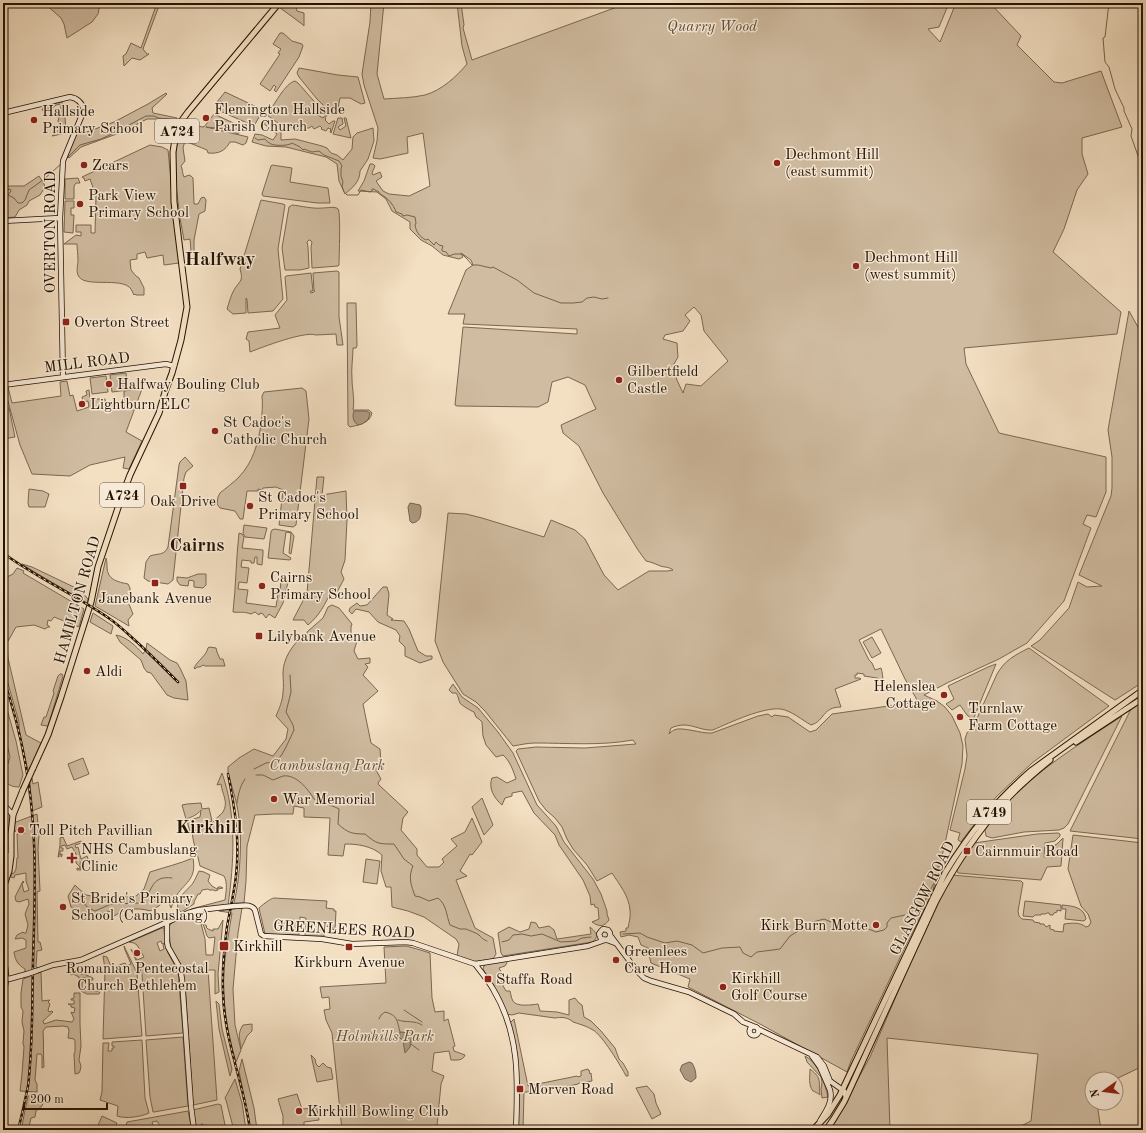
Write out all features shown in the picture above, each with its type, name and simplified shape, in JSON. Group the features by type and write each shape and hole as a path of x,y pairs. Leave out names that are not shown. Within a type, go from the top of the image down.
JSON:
{"main road":[{"name":"HAMILTON ROAD","path":"3,878 7,864 8,828 10,821 48,735 91,602 98,567 122,496 159,413 172,373 172,365 181,340 187,307 173,186 173,152 176,133 188,112 279,3"},
{"name":"OVERTON ROAD","path":"3,113 73,97 80,102 84,110 62,160 60,218 63,377"},
{"path":"3,221 60,218"},
{"name":"MILL ROAD","path":"3,385 166,364 172,365"},
{"name":"GLASGOW ROAD","path":"843,1093 945,873 975,829 1004,796 1032,770 1143,690"},
{"name":"GLASGOW ROAD","path":"843,1093 859,1067 936,901 971,842 1004,801 1045,764 1093,730 1143,698"},
{"path":"3,804 13,815"},
{"name":"HAMILTON ROAD","path":"3,888 8,877 10,867 10,834 13,815"},
{"name":"GREENLEES ROAD","path":"4,977 13,978 53,965 81,960 192,912 250,905 255,910 261,934 264,936 322,939 352,944 406,942 475,964 588,946 606,940"},
{"path":"167,923 168,947 180,968 182,979 191,1108 194,1130"},
{"path":"595,944 600,937 600,932 603,929 608,930 616,944 644,978 689,992 734,1014 743,1022 752,1035 767,1034"},
{"path":"606,940 610,935"},
{"path":"600,937 616,944"},
{"path":"3,953 3,995"},
{"path":"475,964 499,1000 513,1040 517,1065 516,1130"},
{"path":"743,1022 817,1057 821,1061 830,1081 843,1093"},
{"path":"749,1031 753,1026"},
{"path":"756,1034 758,1029"},
{"path":"810,1054 820,1067 830,1090 831,1098 830,1104 817,1125"},
{"path":"834,1084 841,1085 849,1078"},
{"path":"830,1090 833,1093 843,1093"},
{"name":"A749","path":"813,1130 828,1114 843,1093"},
{"name":"A749","path":"826,1130 833,1120 843,1093"}],"green space":[{"path":"44,3 100,4 98,14 92,22 67,38 61,18"},
{"path":"157,3 160,3 143,49 147,54 149,54 140,60 132,58 124,66 123,56 126,54 131,43 141,48"},
{"path":"282,3 295,3 297,11 304,13 304,26 279,7"},
{"name":"Quarry Wood","path":"371,3 384,3 377,74 384,99 415,97 431,93 458,74 467,64 462,46 457,3 461,3 464,25 463,28 472,60 628,3 949,3 939,27 928,29 940,42 956,3 990,3 1021,36 1017,45 1054,82 1062,83 1101,71 1122,127 1082,138 1082,154 1088,174 1077,190 1064,229 1053,252 1121,312 1117,334 964,348 966,364 999,433 1106,457 1106,492 1096,517 1087,515 1083,524 1091,528 1064,601 1027,643 999,659 924,695 937,701 945,707 952,716 960,733 963,746 962,764 944,848 932,894 906,945 847,1072 760,1024 688,987 690,979 651,963 649,955 650,949 641,945 638,937 629,935 621,937 620,932 626,931 626,928 628,928 630,914 628,900 623,890 612,873 597,881 587,865 573,849 562,827 539,801 516,751 518,749 536,747 585,748 636,744 633,740 596,744 532,743 513,746 485,711 476,702 463,694 443,662 435,641 448,513 466,514 482,518 544,537 551,520 575,530 585,539 604,575 618,590 649,571 673,570 646,561 603,493 579,446 563,433 561,425 596,409 585,385 568,377 552,382 548,402 538,407 455,405 463,327 577,334 577,329 463,324 465,314 448,314 466,270 473,265 471,260 461,253 463,257 459,259 443,255 432,246 421,240 410,229 410,222 392,211 386,199 377,192 358,191 364,181 370,164 375,166 372,173 373,175 380,172 382,177 376,181 383,191 389,194 409,196 430,186 423,133 407,137 408,153 380,159 373,158 378,128 364,85 362,74 370,22","holes":["694,307 701,315 704,331 728,361 701,386 686,384 683,393 676,378 679,375 674,364 678,357 677,343 663,339 665,335 683,331 690,321 685,315","881,629 917,702 832,714 816,730 810,732 788,717 774,715 772,717 768,714 758,716 712,733 677,729 669,734 671,728 681,725 713,730 747,716 765,710 774,709 781,709 789,712 811,725 816,723 830,709 841,707 835,689 861,679 855,678 857,673 864,674 864,676 877,678 884,682 881,668 875,670 859,640"]},
{"path":"280,33 283,33 292,41 302,44 303,46 299,57 276,92 274,90 276,87 274,85 270,91 260,84 280,54 278,53 281,49 273,44"},
{"path":"299,68 358,77 365,103 361,104 350,98 340,98 337,113 326,108 299,77 297,73"},
{"path":"295,81 320,108 316,114 323,118 327,113 328,114 325,120 329,124 335,121 331,133 331,129 328,128 326,131 321,129 322,128 320,126 314,129 312,126 306,129 282,126 267,115 287,86"},
{"path":"225,92 263,110 254,126 220,111 224,103 220,101 217,102"},
{"path":"166,93 167,94 152,108 153,113 177,118 175,123 159,119 147,119 122,132 81,147 69,158 67,156 77,131 84,133 114,122"},
{"path":"62,102 66,133 52,136 60,129 58,121 59,118 56,116 56,113 62,112 60,104 43,111 42,110 44,106"},
{"path":"214,114 242,127 238,134 226,129 206,127 248,137 246,143 243,145 230,142 224,150 215,153 208,153 207,150 185,141 183,148 185,161 181,166 183,176 189,175 193,178 194,204 198,204 201,198 204,197 206,200 205,211 199,214 194,240 194,253 189,253 189,251 191,251 190,239 184,240 180,218 176,185 175,156 179,135 187,119 190,122 204,127"},
{"path":"338,118 342,118 343,124 338,127 340,130 346,126 344,118 346,118 351,138 333,134"},
{"path":"265,120 281,130 281,140 295,139 322,146 343,160 352,149 353,137 357,133 373,128 374,141 368,159 360,171 357,182 345,194 339,181 337,164 326,157 286,147 266,146 252,142 255,134 262,135 273,140 277,134 263,123"},
{"path":"150,145 162,147 168,150 179,263 164,265 163,255 147,258 145,252 137,254 137,259 130,260 131,270 139,278 144,288 144,295 134,295 131,289 120,283 95,282 81,279 77,272 77,244 64,244 76,235 81,236 81,232 76,232 76,225 91,225 91,233 95,233 96,196 90,179 85,181 82,177"},
{"path":"272,165 292,168 290,182 328,188 330,203 317,203 263,196 262,194"},
{"path":"39,176 45,187 40,195 29,201 27,205 19,210 15,217 3,218 3,186 24,186"},
{"path":"78,178 80,183 76,183 74,186 74,199 65,199 65,179"},
{"path":"261,200 285,205 278,249 283,299 273,311 248,313 246,298 246,313 233,314 227,309 233,292 241,279 240,269"},
{"path":"65,201 74,201 74,208 71,208 71,215 74,215 73,233 64,232"},
{"path":"292,205 315,208 333,207 338,209 340,226 338,266 312,268 312,242 309,240 307,242 309,268 300,270 285,270 282,248 289,207"},
{"path":"339,272 339,317 343,345 337,345 336,334 310,334 283,340 250,352 249,341 246,339 248,332 280,328 275,315 287,300 286,276 311,273 313,291 310,291 311,293 315,291 313,273"},
{"path":"347,303 356,303 357,346 356,348 353,348 353,410 369,410 372,413 367,421 350,427 348,425"},
{"path":"1129,311 1143,336 1143,682 1115,700 1031,646 1040,640 1069,608 1078,582 1087,587 1102,586 1079,575 1111,496 1112,457 1108,430"},
{"path":"126,373 128,390 112,392 110,375"},
{"path":"106,376 108,392 92,394 90,378"},
{"path":"67,381 70,396 73,395 77,411 89,407 88,401 83,402 82,397 87,395 86,391 89,390 90,399 105,399 106,405 124,403 124,391 142,389 126,432 142,441 129,469 123,468 125,457 90,465 70,476 32,474 20,445 4,387 8,387 12,403 61,396 60,382"},
{"path":"302,388 306,391 309,419 296,525 293,527 279,525 283,490 276,487 263,488 262,490 258,489 258,491 247,491 243,519 240,519 235,511 220,508 217,504 220,493 244,471 254,452 261,424 262,396 264,392"},
{"path":"3,389 7,408 9,408 15,437 3,439"},
{"path":"185,457 193,466 186,472 184,478 173,580 168,584 148,581 144,578 146,562 150,556 165,552 168,547 179,465"},
{"path":"317,477 324,477 322,495 346,491 347,520 345,560 341,572 344,579 337,592 332,590 319,613 308,625 304,620 293,620 307,593"},
{"path":"29,489 43,491 49,494 45,507 29,507"},
{"path":"244,525 267,528 264,539 245,537 243,533"},
{"path":"275,529 291,532 294,536 291,554 289,553 291,533 286,532 283,553 291,558 290,560 268,558 271,532"},
{"path":"239,533 244,537 242,548 263,550 262,565 257,564 257,557 255,557 254,563 251,563 251,561 242,560 241,567 249,568 247,583 239,582 238,589 248,590 246,603 276,607 281,581 288,582 283,603 275,618 269,614 266,618 263,614 260,613 259,615 255,612 251,614 244,612 233,612"},
{"path":"106,558 107,571 111,578 128,584 130,588 129,604 133,614 128,620 129,626 95,606"},
{"path":"22,564 32,567 80,590 88,599 87,603 33,571"},
{"path":"17,568 84,609 79,627 54,617 51,621 48,620 47,625 50,627 45,629 34,625 16,627 7,643 8,658 26,735 41,743 29,770 27,767 19,729 19,722 3,666 3,590 6,585 7,577 13,574"},
{"path":"198,574 206,574 206,585 203,588 194,587 194,581 189,580 188,586 180,585 177,581 177,577 187,578"},
{"path":"383,587 387,587 389,594 387,615 393,619 391,620 404,621 418,651 426,656 432,656 432,659 420,663 405,656 405,647 399,641 400,636 396,630 378,622 369,612 356,609 352,614 349,611 350,608 357,603 360,606 367,605"},
{"name":"Cambuslang Park","path":"332,605 339,608 352,624 351,638 354,640 363,636 366,642 357,641 354,651 358,659 370,658 370,663 365,664 368,667 363,675 378,691 363,704 371,743 380,749 381,762 376,770 381,779 378,783 408,812 403,818 401,830 417,849 417,855 427,867 439,867 444,862 442,859 457,846 451,839 465,832 472,818 482,842 472,855 470,854 460,871 467,876 456,880 475,928 493,938 496,954 493,959 476,962 457,956 459,944 456,939 424,917 392,907 391,887 386,887 381,871 382,855 374,849 365,846 345,844 343,856 328,855 330,818 304,817 304,808 294,806 293,814 255,815 247,846 244,903 234,903 241,845 240,821 228,767 254,749 273,756 286,739 288,729 276,716 281,704 283,668 286,658 295,644 303,636 305,637 308,635 307,632 323,618 328,607"},
{"path":"93,613 113,626 111,634 90,622"},
{"path":"116,635 128,640 143,654 147,643 170,660 177,663 186,681 188,700 174,698 167,695 151,673 147,672 144,668 141,660 120,642"},
{"path":"872,637 881,653 872,658 863,642"},
{"path":"209,647 216,648 220,659 223,659 225,666 203,665 195,669 194,668"},
{"path":"1029,648 1109,706 1032,763 996,797 961,842 958,840 960,833 950,830 965,769 967,756 965,739 967,733 974,725 1000,669 1011,658"},
{"path":"996,664 973,720 967,715 960,705 952,710 946,704 954,699 948,686"},
{"path":"60,674 63,676 48,726 41,725 44,717 46,717 54,693 53,691"},
{"path":"453,684 462,697 478,708 498,732 513,753 537,805 556,826 564,842 593,879 601,894 607,911 609,920 605,924 597,925 592,922 599,919 598,908 595,907 594,904 591,905 590,896 583,880 559,845 555,835 534,813 522,791 512,793 512,796 505,798 502,805 494,796 491,789 492,778 497,777 507,783 516,779 514,772 503,755 496,757 486,745 483,736 482,722 476,717 474,712 459,702 456,693 452,693 449,690"},
{"path":"3,695 16,741 23,775 19,787 10,785 3,779 3,769 8,764 10,757 8,748 3,741"},
{"path":"1143,700 1143,839 1070,831 1130,711 1136,704"},
{"path":"1122,716 1068,824 1064,828 1059,830 1024,832 992,838 986,836 985,830 1015,794 1059,758"},
{"path":"83,758 89,774 74,780 68,764"},
{"path":"222,773 230,806 233,839 232,872 228,906 191,910 225,900 226,885 224,876 200,866 193,841 192,832 205,828 222,813 225,808 221,784 217,785"},
{"path":"32,778 33,784 38,782 42,807 32,811 30,783"},
{"path":"482,798 493,825 484,835 472,807"},
{"path":"201,803 202,809 209,808 212,821 204,825 200,824 201,829 190,832 187,821 200,817 201,810 194,816 186,819 182,805"},
{"path":"37,814 40,891 37,892 38,942 40,942 42,950 37,951 36,967 39,968 25,972 25,969 17,962 14,952 26,948 26,940 22,938 15,939 17,935 23,932 26,933 28,925 25,914 29,904 28,899 19,902 16,901 15,897 23,881 24,882 22,884 24,892 29,890 26,881 26,873 15,875 14,878 11,877 11,874 14,873 16,869 18,858 17,834 24,834 25,829 18,827 15,832 14,824"},
{"path":"1058,833 1060,836 1055,841 1045,843 1044,857 1053,857 1055,845 1063,838 1061,866 1047,867 1041,880 958,873 957,871 957,868 974,843 1037,834"},
{"path":"1073,835 1143,843 1143,1066 1124,1075 1124,1071 1084,1071 1084,1111 1098,1111 1101,1130 1013,1130 1031,1121 1038,1054 887,1038 890,1130 828,1130 870,1057 910,961 952,875 1021,881 1023,883 1018,911 1019,916 1022,919 1033,920 1034,922 1044,924 1046,927 1050,925 1050,929 1054,931 1063,932 1064,924 1076,923 1086,927 1089,926 1091,922 1088,914 1081,906 1068,869"},
{"path":"63,837 67,846 81,841 82,843 75,845 76,848 78,847 81,859 87,856 88,859 80,863 81,870 77,870 77,868 79,869 80,867 76,863 76,854 72,847 67,849 65,845 61,846 63,851 60,851 60,854 62,854 62,856 61,857 59,854 58,857 60,838"},
{"path":"193,858 194,866 191,877 175,898 171,908 166,896 159,906 150,911 131,909 114,916 109,911 94,917 87,917 71,907 68,896 75,885 86,895 102,898 136,896 144,889 150,872"},
{"path":"366,859 380,861 377,884 363,882"},
{"path":"199,871 210,875 208,881 212,886 217,889 218,887 223,888 215,891 208,889 202,890 200,894 198,894 194,904 181,912 178,908 179,900 193,883"},
{"path":"274,898 327,901 326,908 334,909 334,911 336,911 335,930 332,929 332,927 325,926 324,936 305,936 306,918 300,917 300,925 296,927 296,932 299,932 299,935 265,934 259,908"},
{"path":"1025,901 1061,905 1061,911 1057,910 1057,912 1053,915 1047,913 1035,915 1033,917 1023,916"},
{"path":"1062,905 1077,908 1083,912 1086,919 1084,921 1065,919 1066,909 1062,909"},
{"path":"242,908 238,933 233,989 235,1025 241,1050 236,1062 230,1039 224,992 224,968 232,913 219,911"},
{"path":"198,912 205,939 206,955 213,955 215,937 209,938 207,936 203,924 207,926 206,927 208,929 213,931 213,929 218,929 223,920 218,974 219,992 215,994 215,970 208,970 217,1100 193,1105 185,982 181,966 171,949 169,928 173,922"},
{"path":"531,922 536,923 539,928 549,926 554,930 557,939 591,934 590,927 596,934 596,938 592,942 503,956 501,953 498,933 509,927 520,932 529,929"},
{"path":"164,928 165,943 162,944 161,941 157,943 160,951 164,949 163,945 165,944 168,953 178,971 183,1033 146,1036 142,974 131,949 137,960 144,957 137,945 129,942"},
{"path":"124,946 137,973 142,1036 103,1039 105,969 103,956 107,957 113,967 125,963 127,966 131,964"},
{"name":"Holmhills Park","path":"406,946 430,953 432,998 435,1012 444,1011 444,1021 448,1019 455,1046 453,1047 454,1051 465,1055 461,1059 451,1060 449,1051 434,1053 432,1071 444,1076 441,1084 437,1126 419,1130 342,1130 332,1033 326,1020 324,1010 330,1009 329,997 322,998 320,987 386,983 384,947"},
{"path":"506,961 507,963 505,966 499,968 501,972 502,984 506,991 510,991 512,999 515,1003 524,1005 538,1004 540,1011 557,1012 569,1015 569,1000 575,998 582,1005 584,1017 591,1021 601,1031 615,1048 619,1059 628,1072 628,1076 626,1076 606,1044 597,1033 591,1029 564,1018 519,1013 512,1015 507,1014 483,969 486,964"},
{"path":"80,967 82,968 79,973 80,974 93,978 93,980 91,980 88,977 82,978 84,982 82,983 82,988 87,991 100,992 99,994 87,994 81,991 79,977 73,974 71,975 69,972"},
{"path":"41,972 42,1001 50,1000 48,1002 50,1004 48,1010 49,1012 53,1012 43,1021 44,1024 56,1020 72,1022 74,1019 71,1012 74,1013 75,1008 68,1004 74,1004 74,1000 71,999 74,998 74,993 80,993 81,1046 79,1060 81,1066 79,1073 75,1074 75,1041 74,1039 68,1038 68,1027 46,1027 43,1031 44,1067 42,1068 42,1056 41,1054 37,1054 35,1080 37,1084 37,1092 20,1091 24,1047 24,1031 22,1022 23,1011 21,1007 23,979"},
{"path":"216,1001 219,1004 222,1029 232,1069 230,1076 219,1029"},
{"path":"514,1019 528,1086 578,1077 581,1076 581,1071 588,1069 590,1074 591,1073 592,1081 550,1090 524,1092 523,1130 517,1130 518,1097 520,1094 520,1088 509,1024"},
{"path":"252,1024 252,1031 247,1036 241,1049 239,1037 241,1028 243,1025"},
{"path":"183,1037 188,1106 153,1112 150,1097 146,1040"},
{"path":"142,1040 145,1098 149,1113 142,1116 133,1117 117,1116 118,1106 100,1100 102,1092 103,1043 109,1043 108,1051 112,1051 114,1046 112,1046 112,1042"},
{"path":"311,1055 319,1067 323,1063 327,1067 331,1068 333,1079 317,1082"},
{"path":"805,1056 814,1063 817,1068 823,1080 828,1097 822,1098 821,1077 807,1062"},
{"path":"242,1059 254,1108 257,1130 251,1130 239,1071"},
{"path":"810,1069 817,1075 819,1080 820,1095 813,1091 810,1086"},
{"path":"235,1079 242,1103 246,1130 242,1130 242,1126 233,1127 225,1098"},
{"path":"647,1086 654,1094 661,1114 652,1119 636,1088"},
{"name":"Kirkhill Bowling Club","path":"297,1094 302,1109 317,1108 319,1120 304,1122 304,1130 283,1130 283,1116 278,1099"},
{"path":"39,1095 43,1103 42,1106 36,1111 35,1117 31,1118 29,1130 21,1130 28,1096"},
{"path":"218,1104 221,1105 226,1130 208,1130 209,1126 204,1126 201,1124 201,1130 197,1130 193,1110"},
{"path":"188,1111 192,1130 162,1130 157,1121 152,1122 154,1129 157,1130 127,1130 127,1122"},
{"path":"102,1116 117,1123 114,1130 96,1130"}],"shaded area":[{"path":"354,411 366,411 370,413 368,420 358,425 353,419"},
{"path":"410,503 420,505 421,507 421,515 419,520 412,523 410,521 408,507"},
{"path":"400,1032 412,1033 410,1047 405,1053 403,1041 399,1037"},
{"path":"689,1062 692,1063 695,1068 696,1074 696,1078 691,1082 685,1079 680,1070 682,1065"}],"waterway":[{"path":"1109,3 1105,37 1103,38 1105,62 1109,67 1115,89 1132,129 1131,136 1143,170"},
{"path":"66,159 80,145 101,139 146,116 154,116 176,121"},
{"path":"255,138 258,140 265,139 270,144 276,145 292,143 303,150 312,152 319,151 324,155 339,161 342,166 342,186 347,195 358,195 361,190 370,192 374,189 390,202 396,212 402,214 403,216 407,215 415,217 415,225 420,236 426,240 428,239 434,245 436,242 443,246 442,251 446,252 449,256 454,254 462,254 472,265 493,267 517,280 534,293 561,303 582,302 587,298 594,297 602,299 608,298"},
{"path":"3,191 10,189 11,191 8,195 14,198 18,203 22,203 25,200 29,190 61,164"},
{"path":"254,769 266,763 274,762 281,756 294,730 286,712 291,692 290,675"},
{"path":"256,775 263,775 273,780 283,776 292,777 301,783 314,799 339,809 338,824 348,831 365,834 378,843 394,844 404,859 413,866 410,877 415,896 429,901 438,898 445,907 450,925 474,932 487,941"},
{"path":"237,803 245,779"},
{"path":"623,934 640,933 665,943 677,941 692,945 703,953 722,948 740,947 743,953 751,957 757,952 780,949 790,936 813,922 824,919 846,928 861,926 876,932 884,930 891,918 919,912 934,883 938,866"},
{"path":"76,892 87,907 95,911 111,904 141,903 156,881 165,878 172,878"},
{"path":"502,942 509,940 513,935 522,934 531,936 542,934 561,942 576,941 582,938 591,937"},
{"path":"404,1010 422,1022"},
{"path":"379,1019 385,1012 389,1013 395,1017 400,1032"},
{"path":"398,1020 422,1025"},
{"path":"368,1036 374,1032"},
{"path":"412,1036 422,1040"},
{"path":"411,1044 419,1050"}],"railway":[{"path":"3,553 97,610 114,622 178,682"},
{"path":"3,677 15,717 28,780 33,822 35,858 31,1055 28,1086 18,1130"},
{"path":"228,774 235,812 237,863 225,944 223,968 224,1010 230,1045 250,1130"}],"place":[{"name":"Flemington Hallside Parish Church","path":"206,118"},
{"name":"Hallside Primary School","path":"34,120"},
{"name":"Dechmont Hill (east summit)","path":"777,163"},
{"name":"Zcars","path":"84,165"},
{"name":"Park View Primary School","path":"80,204"},
{"name":"Dechmont Hill (west summit)","path":"856,266"},
{"name":"Overton Street","path":"66,322"},
{"name":"Gilbertfield Castle","path":"619,380"},
{"name":"Halfway Bouling Club","path":"109,384"},
{"name":"Lightburn ELC","path":"82,404"},
{"name":"St Cadoc's Catholic Church","path":"215,431"},
{"name":"Oak Drive","path":"183,486"},
{"name":"St Cadoc's Primary School","path":"250,506"},
{"name":"Janebank Avenue","path":"155,583"},
{"name":"Cairns Primary School","path":"262,586"},
{"name":"Lilybank Avenue","path":"259,636"},
{"name":"Aldi","path":"87,671"},
{"name":"Helenslea Cottage","path":"944,695"},
{"name":"Turnlaw Farm Cottage","path":"960,717"},
{"name":"War Memorial","path":"274,799"},
{"name":"Toll Pitch Pavillian","path":"21,830"},
{"name":"Cairnmuir Road","path":"967,851"},
{"name":"NHS Cambuslang Clinic","path":"72,858"},
{"name":"St Bride's Primary School (Cambuslang)","path":"63,907"},
{"name":"Kirk Burn Motte","path":"876,925"},
{"name":"Kirkhill","path":"224,946"},
{"name":"Kirkburn Avenue","path":"349,947"},
{"name":"Romanian Pentecostal Church Bethlehem","path":"137,953"},
{"name":"Greenlees Care Home","path":"616,960"},
{"name":"Staffa Road","path":"488,979"},
{"name":"Kirkhill Golf Course","path":"723,987"},
{"name":"Morven Road","path":"520,1089"},
{"name":"Kirkhill Bowling Club","path":"299,1111"}],"district":[{"name":"Halfway","path":"220,258"},
{"name":"Cairns","path":"197,544"},
{"name":"Kirkhill","path":"209,826"}]}
